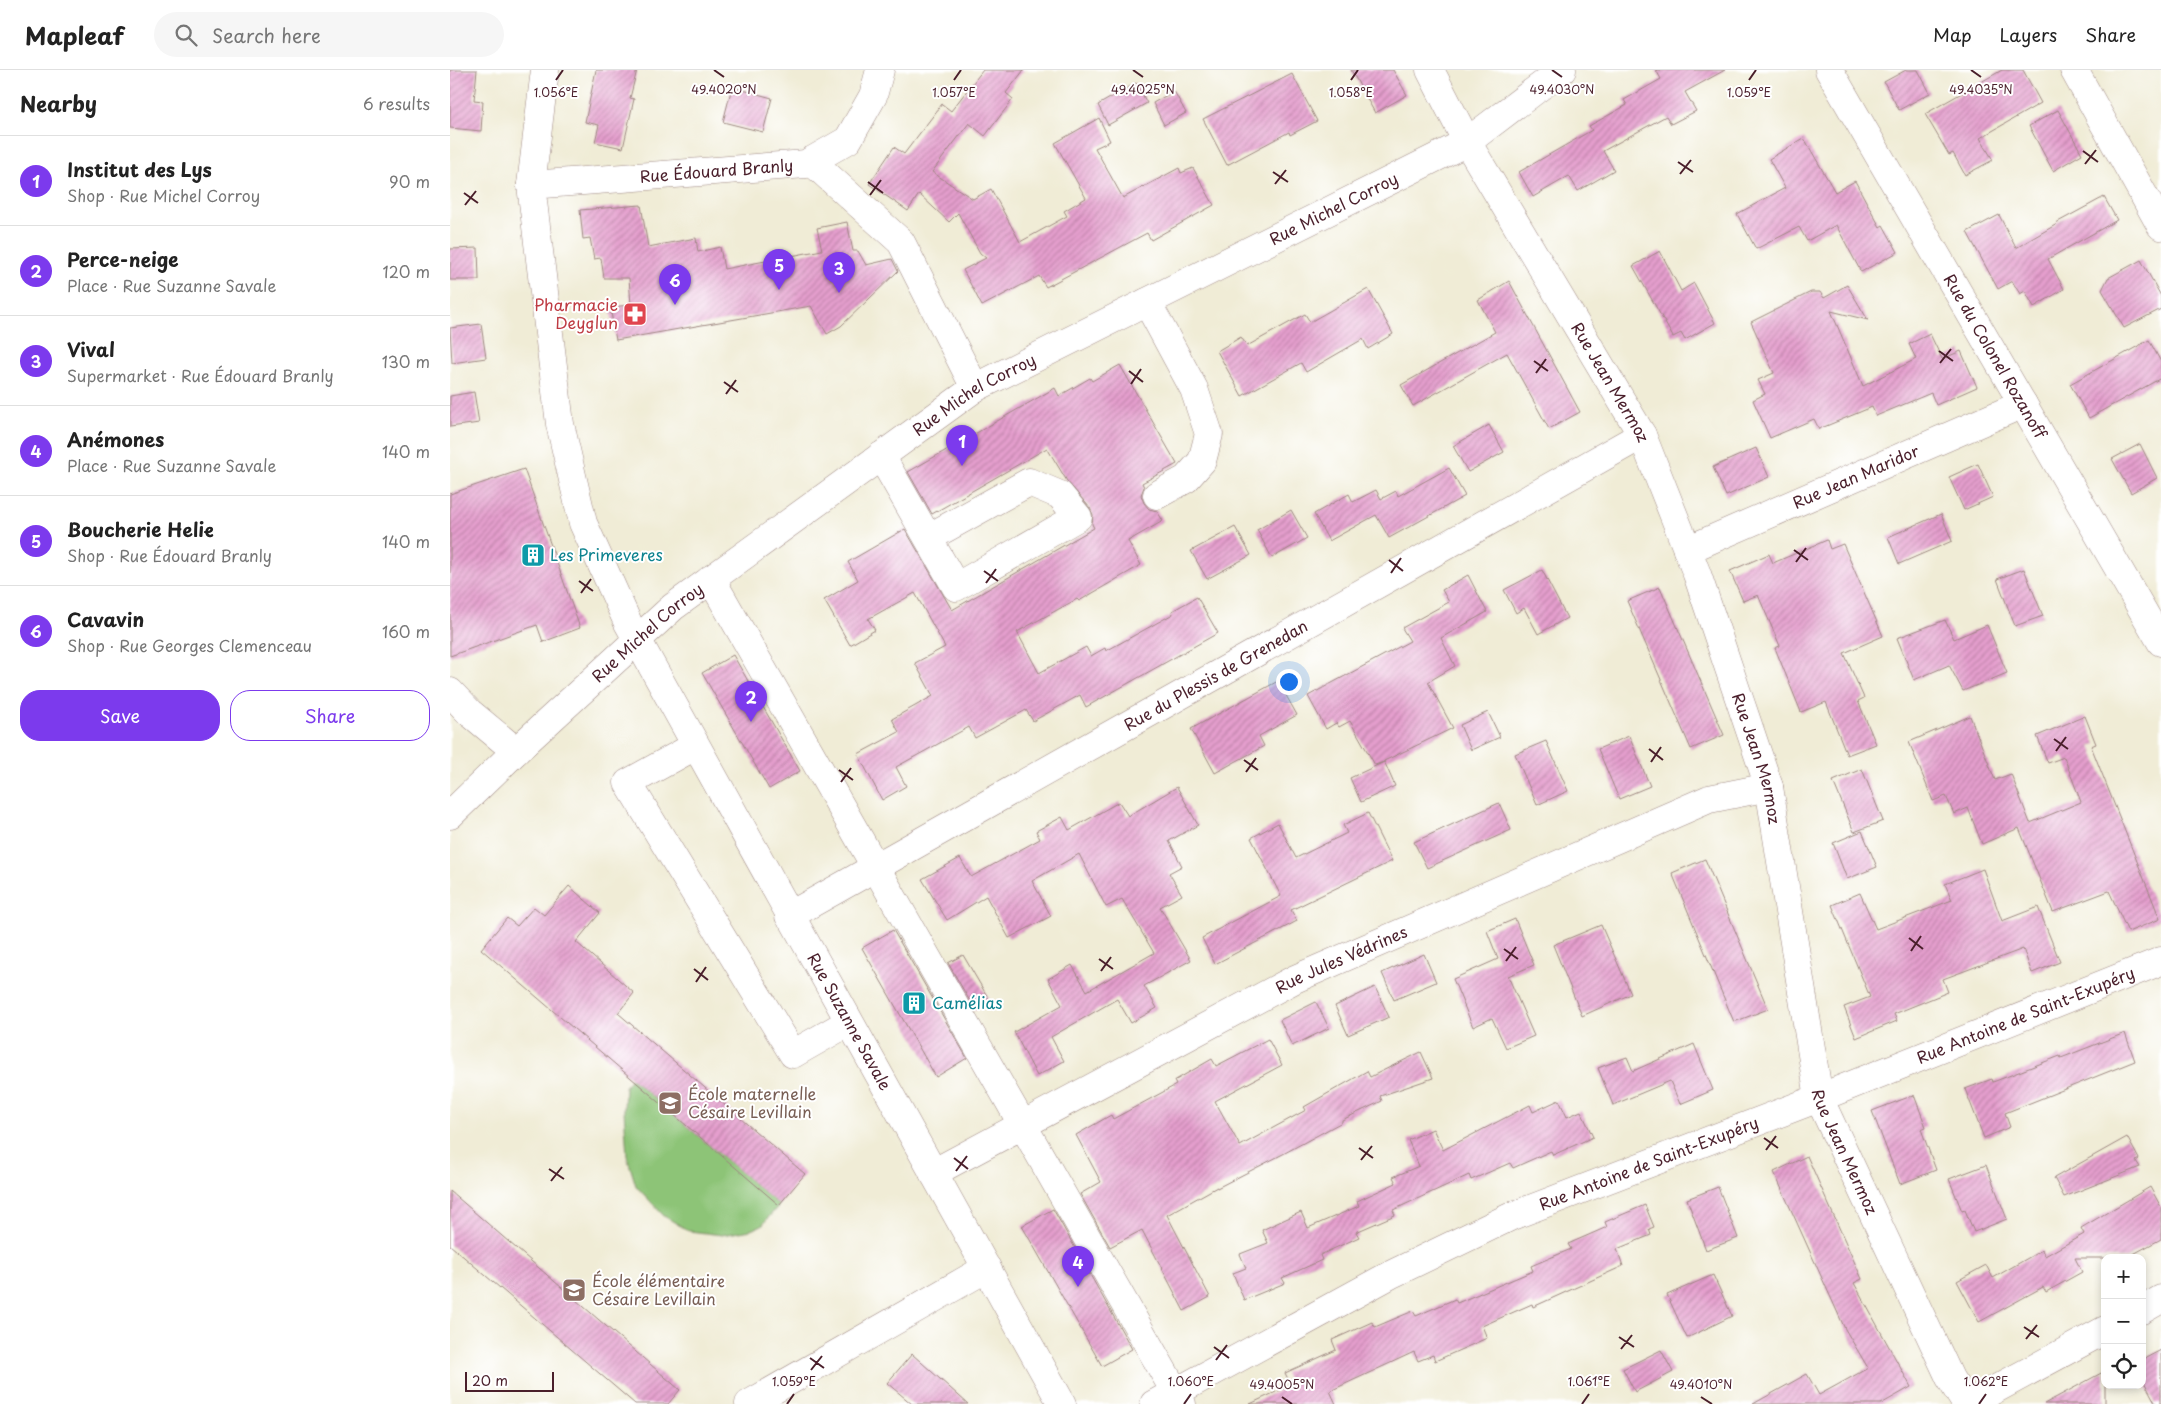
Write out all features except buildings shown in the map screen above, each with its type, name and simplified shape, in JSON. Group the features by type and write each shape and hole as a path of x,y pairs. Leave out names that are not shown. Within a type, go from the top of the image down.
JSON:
{"street":[{"name":"Rue Suzanne Savale","path":"545,70 531,184 560,424 583,523 628,623 638,638 789,916 1062,1404"},
{"name":"Rue Édouard Branly","path":"531,184 806,164 848,140 873,96 880,70"},
{"name":"Rue Jean Mermoz","path":"1430,70 1467,142 1642,435 1687,550 1769,786 1819,1098 1950,1378 1967,1404"},
{"name":"Rue Michel Corroy","path":"450,815 516,751 673,607 975,388 1467,142 1562,70"},
{"name":"Rue du Colonel Rozanoff","path":"1829,70 2161,642"},
{"path":"2074,70 2161,226"},
{"path":"811,161 901,242 975,388"},
{"path":"1147,302 1194,389 1209,434 1202,461 1186,479 1157,495"},
{"name":"Rue Jean Maridor","path":"1687,550 2023,404"},
{"name":"Rue du Plessis de Grenedan","path":"789,916 1642,435"},
{"path":"881,456 956,587 1078,517 1060,496 1029,482 928,538"},
{"path":"711,580 1023,1125 1170,1400"},
{"path":"450,692 469,712 516,751"},
{"path":"695,746 628,783 793,1054 849,1022"},
{"name":"Rue Jules Védrines","path":"933,1173 1295,979 1709,799 1769,786"},
{"name":"Rue Antoine de Saint-Exupéry","path":"1170,1400 1390,1275 1512,1216 1819,1098 2161,961"},
{"path":"749,1404 987,1268"},
{"path":"2146,1308 2161,1299"},
{"path":"1967,1404 2101,1332"}],"green space":[{"path":"631,1078 779,1205 762,1225 751,1230 722,1235 689,1231 664,1216 636,1186 627,1156 624,1110 625,1087"}],"place":[{"name":"Boucherie Helie","path":"779,290"},
{"name":"Vival","path":"839,293"},
{"name":"Cavavin","path":"675,305"},
{"name":"Pharmacie Deyglun","path":"635,314"},
{"name":"Institut des Lys","path":"962,466"},
{"name":"Les Primeveres","path":"533,555"},
{"name":"Perce-neige","path":"751,722"},
{"name":"Camélias","path":"914,1003"},
{"name":"École maternelle Césaire Levillain","path":"670,1103"},
{"name":"Anémones","path":"1078,1287"},
{"name":"École élémentaire Césaire Levillain","path":"574,1290"}]}
